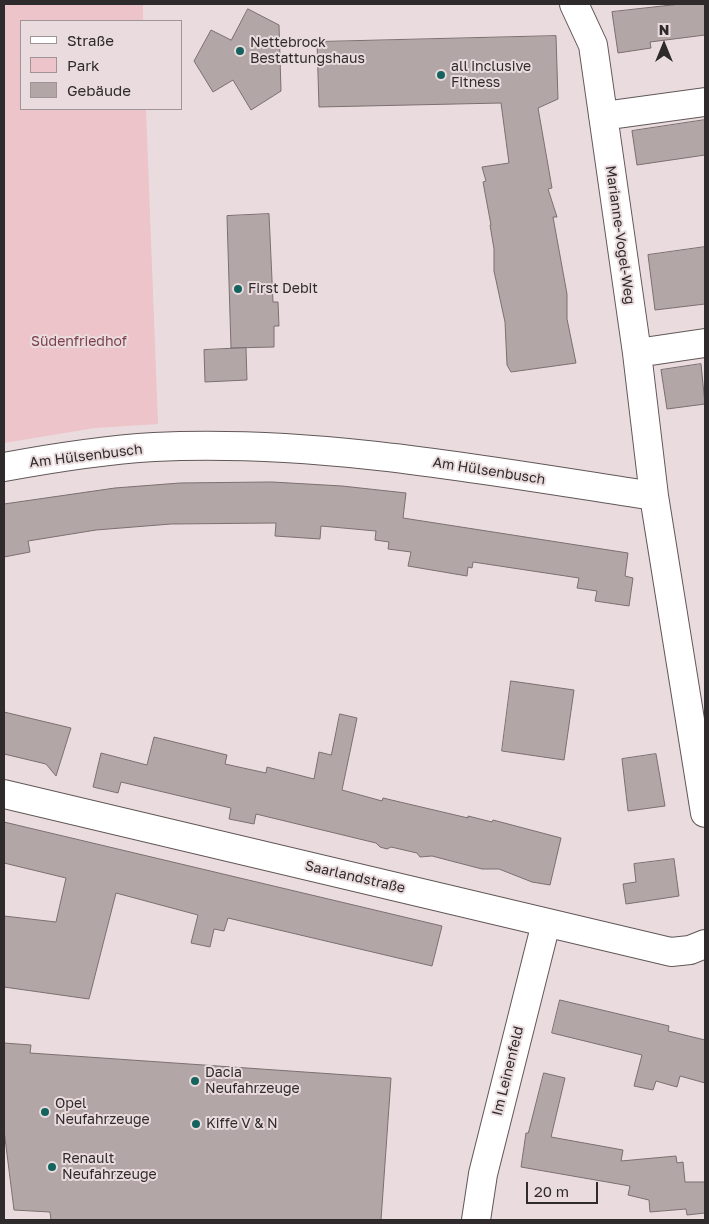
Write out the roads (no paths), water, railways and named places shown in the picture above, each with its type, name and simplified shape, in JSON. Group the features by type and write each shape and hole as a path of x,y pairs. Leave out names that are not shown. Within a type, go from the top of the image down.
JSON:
{"street":[{"name":"Marianne-Vogel-Weg","path":"574,4 593,44 637,353 654,496"},
{"path":"603,116 705,102"},
{"path":"637,353 705,343"},
{"name":"Am Hülsenbusch","path":"4,467 63,457 154,447 276,449 393,457 654,496"},
{"path":"654,496 705,814"},
{"name":"Saarlandstraße","path":"4,794 671,952 690,950 705,944"},
{"name":"Im Leinenfeld","path":"476,1220 483,1174 546,923"}],"place":[{"name":"Nettebrock Bestattungshaus","path":"240,51"},
{"name":"all inclusive Fitness","path":"441,75"},
{"name":"First Debit","path":"238,289"},
{"name":"Dacia Neufahrzeuge","path":"195,1081"},
{"name":"Opel Neufahrzeuge","path":"45,1112"},
{"name":"Kiffe V & N","path":"196,1124"},
{"name":"Renault Neufahrzeuge","path":"52,1167"}],"park label":[{"name":"Südenfriedhof","path":"79,342"}]}
